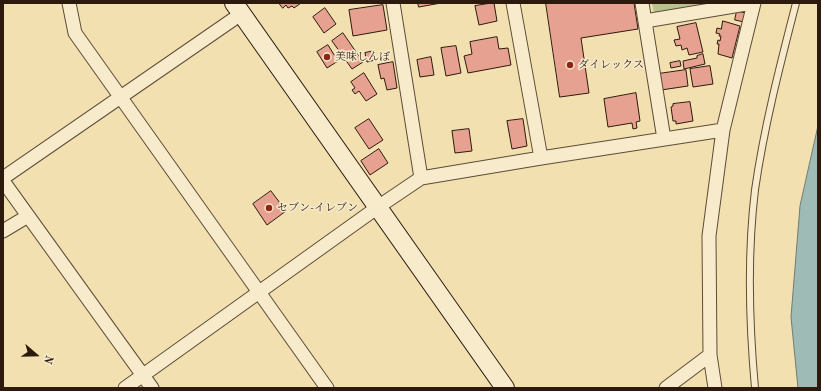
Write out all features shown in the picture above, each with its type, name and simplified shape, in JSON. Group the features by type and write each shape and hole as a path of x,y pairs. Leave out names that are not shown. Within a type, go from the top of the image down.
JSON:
{"street":[{"path":"69,3 75,33 327,388"},
{"path":"393,3 421,178"},
{"path":"513,3 541,158"},
{"path":"642,3 664,139"},
{"path":"645,21 753,3 723,130 709,236 710,356 715,388"},
{"path":"152,388 3,180 120,97 238,9 505,388"},
{"path":"125,388 260,293 378,207 421,178 723,130"},
{"path":"3,232 28,216"},
{"path":"666,388 710,356"}],"lane":[{"path":"755,388 750,300 750,262 755,191 768,114 796,3"}],"green space":[{"path":"652,3 717,3 654,14"}],"water":[{"path":"818,126 818,388 798,388 791,317 800,206"}],"building":[{"path":"279,3 301,3 294,8 292,6 288,8 286,5 283,8"},
{"path":"418,3 441,3 419,7"},
{"path":"494,3 497,21 479,25 475,6"},
{"name":"ダイレックス","path":"546,3 634,3 638,29 581,38 589,93 560,97"},
{"path":"383,5 387,30 353,36 349,10"},
{"path":"325,8 336,24 324,33 313,17"},
{"path":"737,11 746,13 744,22 735,20"},
{"path":"723,21 740,26 732,58 718,54 719,44 717,44 718,40 720,41 721,36 719,36 720,34 716,33 717,28 721,29"},
{"path":"696,23 703,52 689,55 687,48 682,50 681,45 676,46 674,40 680,39 677,27"},
{"path":"343,33 363,62 352,69 332,41"},
{"path":"497,37 499,49 508,48 511,65 468,73 464,56 472,54 470,42"},
{"name":"美味しんぼ","path":"328,45 338,61 327,68 317,52"},
{"path":"456,46 461,73 446,76 441,48"},
{"path":"374,51 375,60 367,62 365,53"},
{"path":"703,54 705,64 684,69 683,61 697,58 697,56"},
{"path":"431,57 434,75 420,77 417,60"},
{"path":"680,61 681,66 671,68 670,63"},
{"path":"393,62 397,88 387,90 384,78 381,79 378,65"},
{"path":"710,66 713,84 693,87 690,69"},
{"path":"686,70 688,86 661,90 658,74"},
{"path":"364,73 377,94 366,101 359,91 355,94 352,90 355,88 351,82"},
{"path":"636,93 640,121 636,122 637,128 633,129 632,123 608,127 604,99"},
{"path":"690,102 693,121 676,124 676,121 673,121 671,107 673,104"},
{"path":"369,119 383,140 369,149 355,128"},
{"path":"523,119 527,146 512,149 507,121"},
{"path":"469,129 472,151 455,153 452,131"},
{"path":"379,149 388,163 370,175 361,161"},
{"name":"セブン-イレブン","path":"271,191 286,211 267,225 253,204"}],"place":[{"name":"美味しんぼ","path":"327,57"},
{"name":"ダイレックス","path":"570,65"},
{"name":"セブン-イレブン","path":"269,208"}]}
